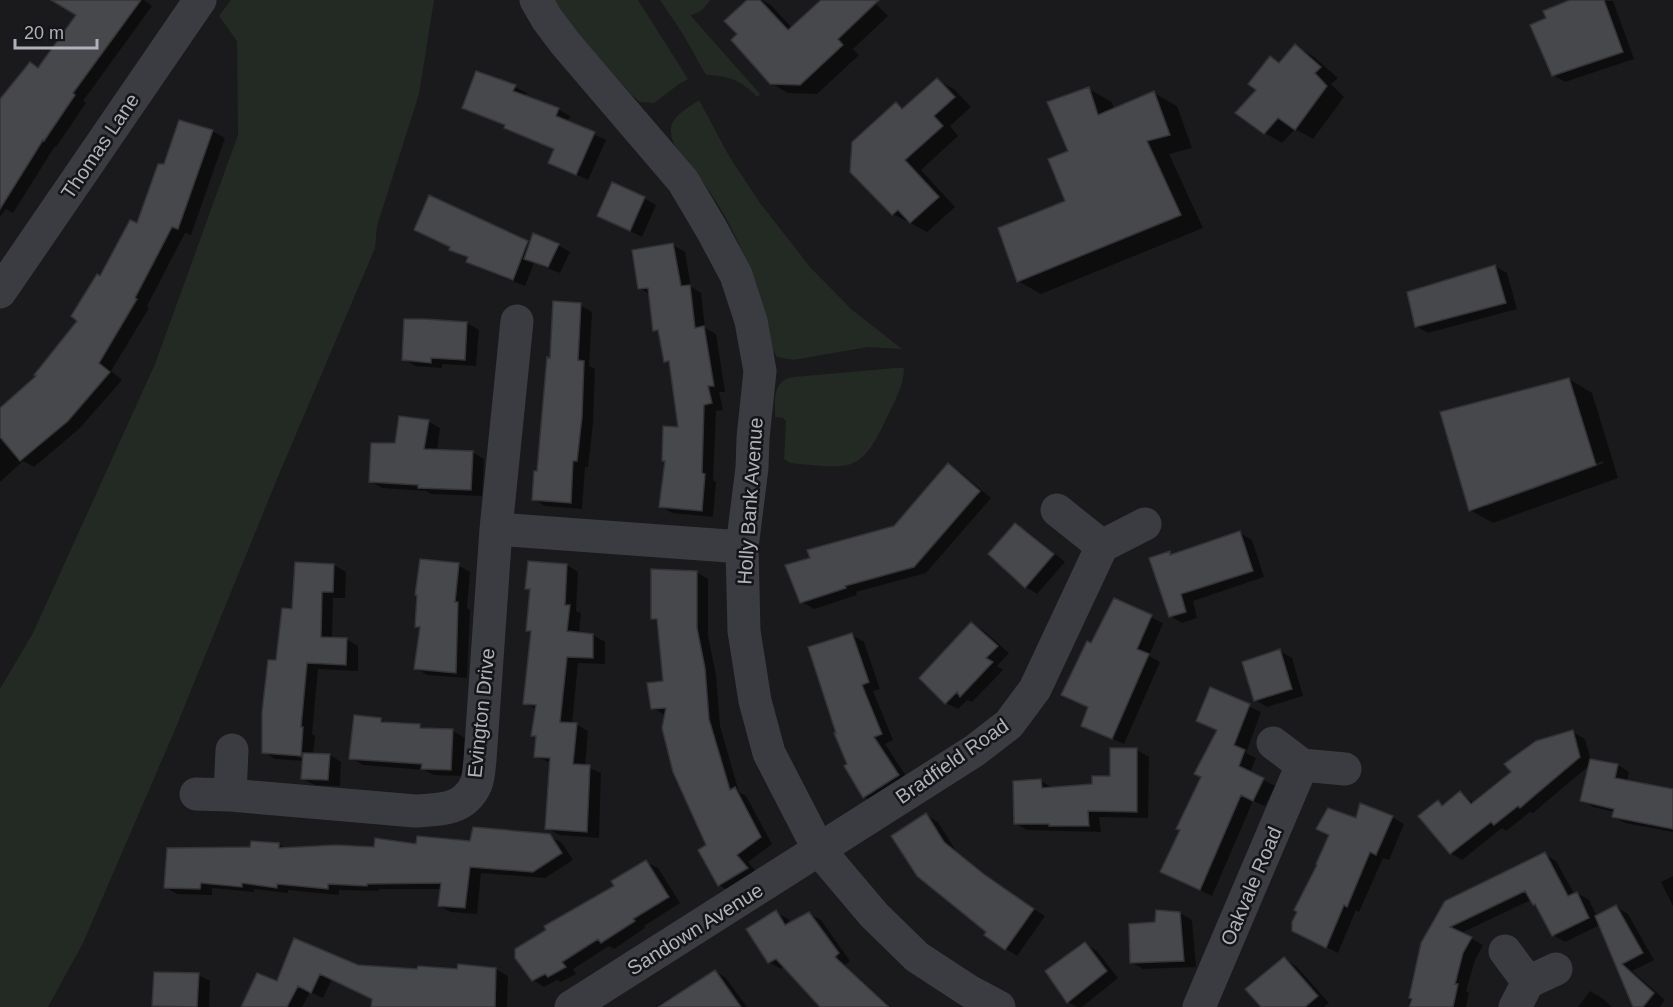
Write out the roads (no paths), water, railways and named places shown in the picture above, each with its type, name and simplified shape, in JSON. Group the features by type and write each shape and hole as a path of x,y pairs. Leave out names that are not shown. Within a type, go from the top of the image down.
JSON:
{"street":[{"name":"Thomas Lane","path":"0,292 200,0"},
{"name":"Holly Bank Avenue","path":"536,0 547,19 566,43 683,181 736,275 750,321 760,371 752,468 742,547 744,631 755,701 769,753 819,850 874,915 918,957 969,991 999,1007"},
{"name":"Evington Drive","path":"196,794 416,811 450,809 465,799 476,784 480,760 496,529 518,321"},
{"path":"1057,510 1102,546 1145,524"},
{"path":"496,529 742,547"},
{"name":"Bradfield Road","path":"819,850 974,751 1009,724 1035,689 1102,546"},
{"path":"1273,743 1302,765 1345,769"},
{"path":"230,795 232,750"},
{"name":"Oakvale Road","path":"1199,1007 1302,765"},
{"name":"Sandown Avenue","path":"571,1007 819,850"},
{"path":"1505,951 1533,986"}]}
